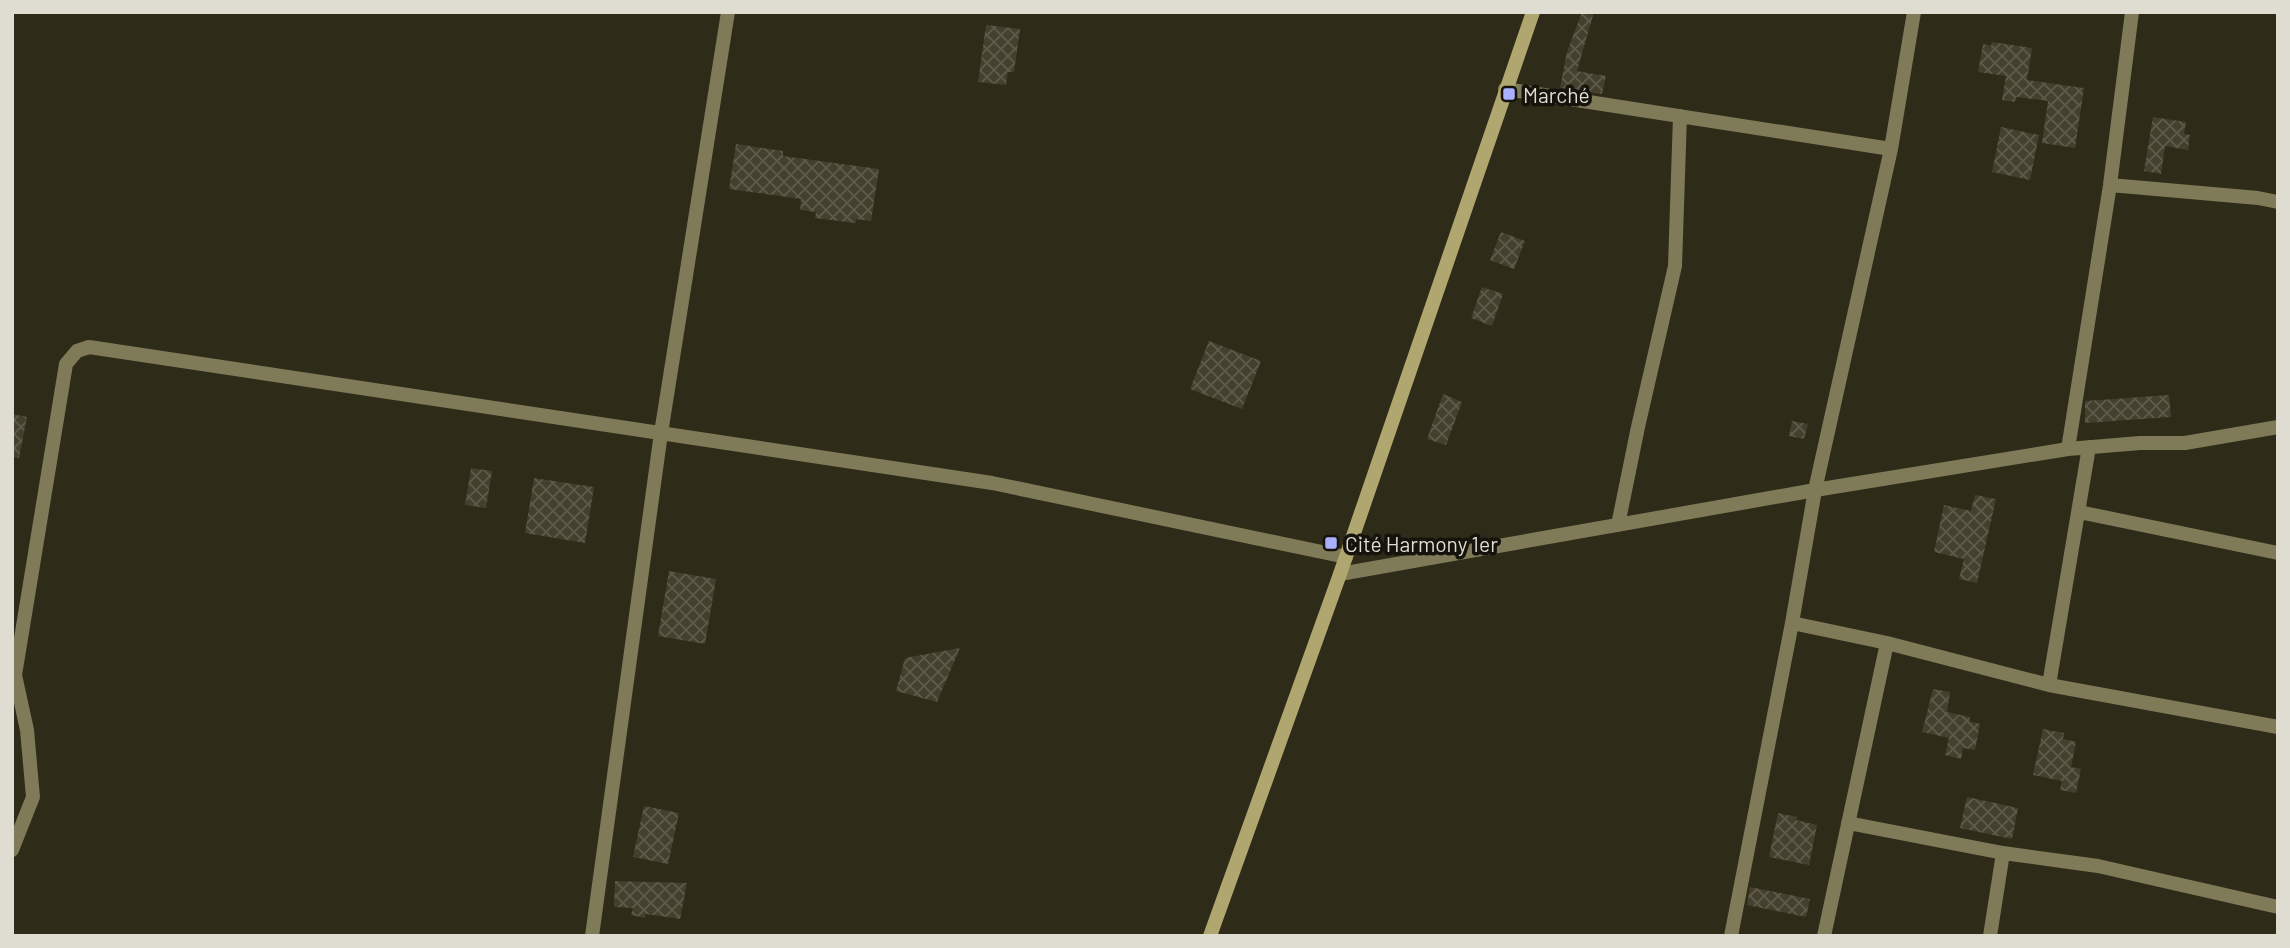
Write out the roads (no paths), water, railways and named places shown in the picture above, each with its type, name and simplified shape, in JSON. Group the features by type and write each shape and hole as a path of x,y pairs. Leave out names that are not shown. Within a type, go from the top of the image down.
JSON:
{"street":[{"path":"592,936 661,433 728,12"},
{"path":"1210,936 1346,557 1533,12"},
{"path":"1731,936 1815,490 1891,149 1914,12"},
{"path":"2068,449 2110,185 2132,12"},
{"path":"1505,89 1891,149"},
{"path":"1618,525 1675,266 1680,116"},
{"path":"2110,185 2278,202"},
{"path":"12,850 33,797 27,730 15,675 65,364 76,351 89,347 992,483 1346,557"},
{"path":"1340,574 1815,490 2068,449 2140,443 2185,443 2278,427"},
{"path":"2049,685 2089,447"},
{"path":"2079,512 2278,553"},
{"path":"1792,623 1887,643 2049,685 2278,727"},
{"path":"1824,936 1887,643"},
{"path":"1848,824 2003,853 2098,866 2278,907"},
{"path":"1990,936 2003,853"}],"place":[{"name":"Marché","path":"1509,94"},
{"name":"Cité Harmony 1er","path":"1331,543"}]}
